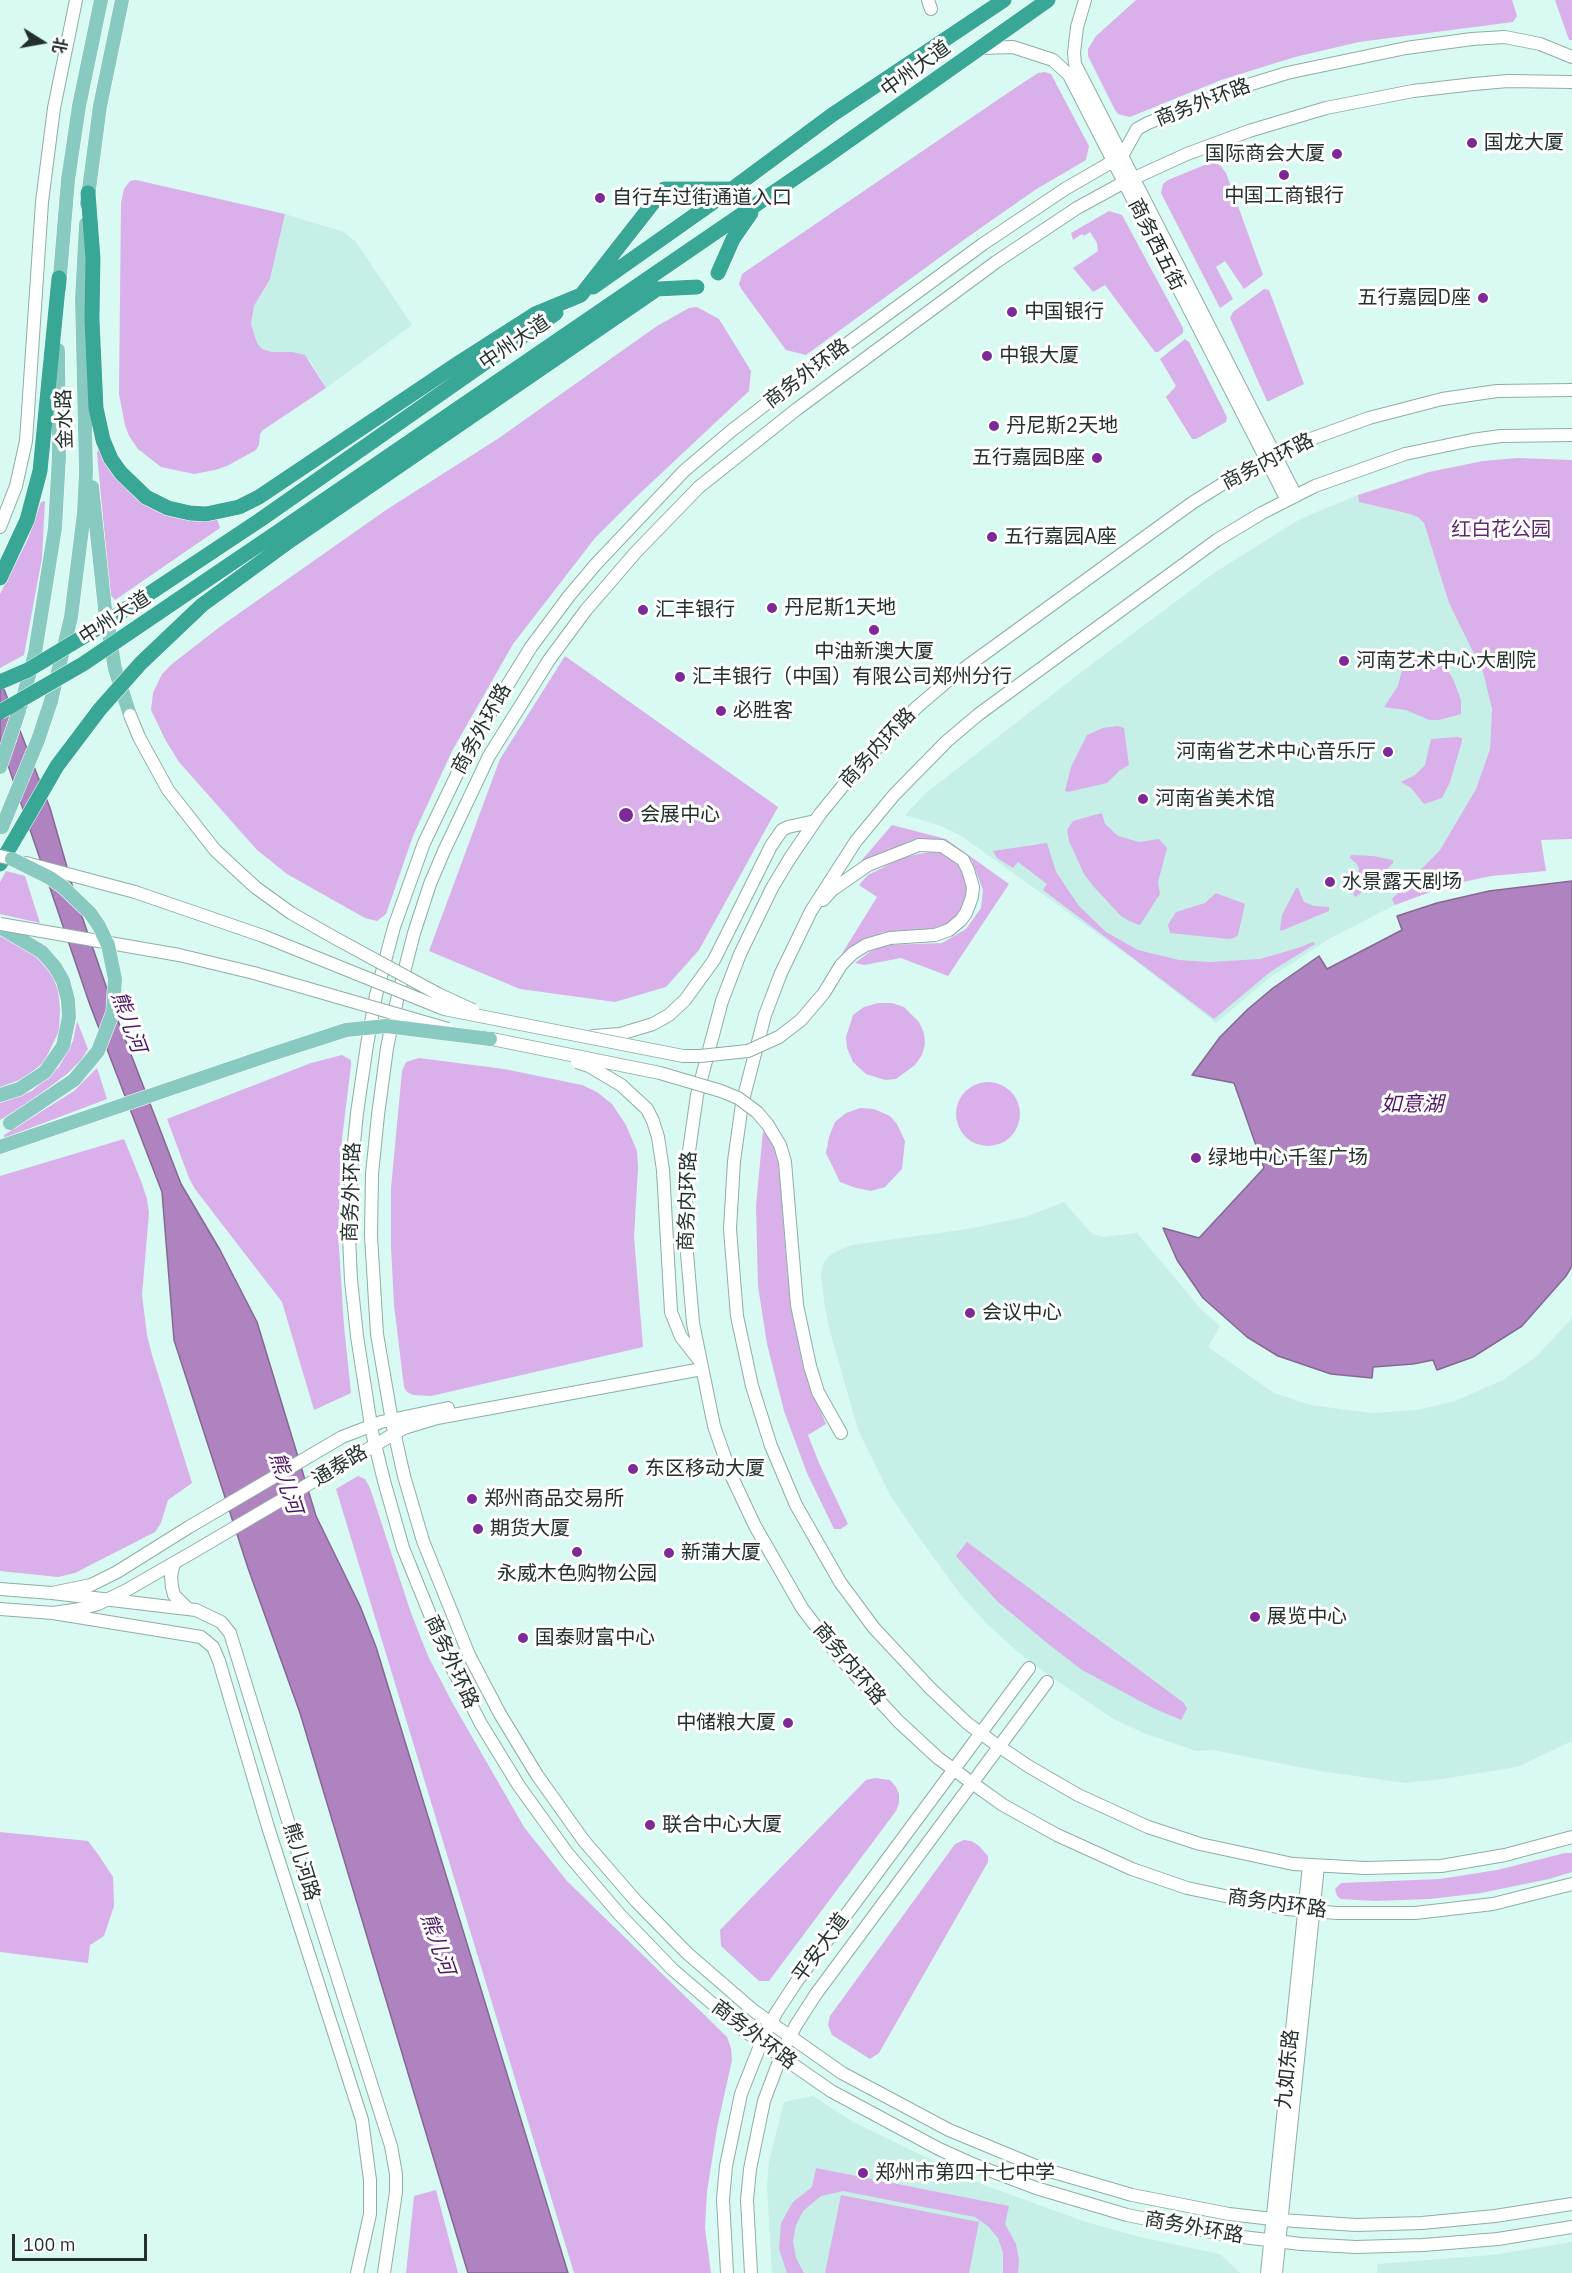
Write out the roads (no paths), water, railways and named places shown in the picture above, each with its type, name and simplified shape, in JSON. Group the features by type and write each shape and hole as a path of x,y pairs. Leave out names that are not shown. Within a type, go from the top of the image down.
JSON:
{"highway":[{"name":"中州大道","path":"0,682 28,670 96,629 260,520 732,189 832,115 1004,0"},
{"name":"中州大道","path":"0,712 83,664 288,534 1048,0"},
{"path":"88,193 93,258 92,319 96,408 111,459 134,486 158,504 190,513 206,513 229,509 259,497 526,320 581,295 664,189 732,189"},
{"path":"718,273 733,239 758,203"},
{"path":"4,572 27,520 40,471 59,278"},
{"path":"4,860 57,766 100,709 141,663 202,606 288,534 657,289 697,287"}],"main road":[{"name":"金水路","path":"0,767 36,653 55,528 59,456 59,278 68,180 77,117 101,0"},
{"name":"金水路","path":"1,829 30,760 51,701 71,617 80,553 86,471 82,299 88,193 102,95 122,0"},
{"path":"85,420 105,609 115,669 130,715"},
{"path":"0,1129 63,1089 85,1068 98,1051 106,1035 114,1001 115,979 112,961 99,926 77,899 50,878 4,860"},
{"path":"0,925 42,952 55,966 63,981 68,1000 69,1017 63,1046 45,1072 19,1089 0,1095"},
{"path":"0,1148 258,1058 346,1030 386,1026 490,1039"}],"street":[{"path":"0,527 16,486 26,441 42,202 54,108 76,0"},
{"path":"928,0 931,9 932,0"},
{"name":"商务西五街","path":"1085,0 1077,23 1075,64 1118,159"},
{"name":"商务外环路","path":"1572,57 1540,44 1505,38 1472,39 1406,48 1317,65 1235,89 1148,123 1137,129 1118,159 1065,189 983,244 788,387 684,471 620,537 568,596 531,647 490,710 459,767 411,876 394,927 367,1045 351,1173 349,1237 357,1336 375,1444 403,1548 450,1664 519,1786 568,1854 638,1934 672,1969 714,2006 831,2091 883,2120 970,2163 1068,2200 1127,2216 1216,2233 1275,2241 1356,2247 1423,2246 1498,2239 1572,2227"},
{"name":"商务西五街","path":"981,48 1012,47 1053,60 1064,68 1118,159 1292,498"},
{"name":"商务外环路","path":"1572,82 1508,81 1474,84 1413,91 1326,108 1249,130 1129,180 1077,208 996,262 797,408 699,487 636,552 586,610 549,660 504,730 478,777 430,884 406,966 387,1048 372,1174 370,1236 377,1334 394,1433 423,1541 448,1608 469,1655 495,1705 537,1775 584,1841 653,1919 720,1983 842,2073 949,2130 1003,2154 1074,2179 1132,2195 1209,2211 1277,2220 1356,2225 1422,2223 1495,2216 1572,2204"},
{"name":"商务内环路","path":"1572,390 1497,391 1416,405 1340,428 1297,444 1271,457 1192,503 951,678 887,735 839,789 815,821 772,888 732,971 711,1036 697,1095 688,1158 685,1230 689,1293 714,1426 738,1491 755,1527 802,1608 839,1657 873,1696 906,1728 972,1783 1003,1805 1057,1835 1132,1869 1216,1896 1309,1910 1392,1914 1445,1911 1515,1899 1572,1884"},
{"path":"1572,435 1501,436 1426,449 1357,470 1315,486 1217,540 979,714 947,741 875,817 828,882 781,973 765,1015 748,1076 736,1135 731,1200 731,1260 737,1316 757,1407 787,1486 840,1582 874,1628 937,1695 999,1747 1078,1795 1148,1827 1226,1851 1313,1865 1392,1868 1441,1866 1505,1855 1572,1837"},
{"path":"130,715 168,790 214,850 255,887 291,914 438,994 494,1019"},
{"path":"581,1036 620,1034 637,1030 669,1015 685,1000 707,971 771,846 783,830 815,821"},
{"path":"4,860 84,877 219,920 444,1009 683,1056 748,1051 779,1037 801,1020 824,993 841,965 860,949 890,938 942,933 966,914 973,887 963,860 942,846 919,845 867,865 832,890 811,911"},
{"path":"0,925 179,955 254,973 410,1019 490,1039 660,1073 738,1098 757,1112 780,1145 785,1162 802,1339 818,1392 842,1433"},
{"path":"536,1049 589,1066 621,1085 641,1103 653,1121 663,1170 670,1312 681,1337 701,1365"},
{"name":"通泰路","path":"0,1588 52,1593 91,1585 117,1572 342,1437 371,1426 392,1420 701,1365"},
{"name":"通泰路","path":"0,1609 53,1613 80,1609 105,1600 174,1563 394,1433 437,1418 701,1365"},
{"path":"174,1563 172,1587 174,1595 188,1609"},
{"path":"91,1585 100,1621"},
{"name":"熊儿河路","path":"52,1593 188,1609 210,1615 221,1622 230,1633 391,2146 396,2174 396,2192 384,2273"},
{"name":"熊儿河路","path":"53,1613 201,1637 213,1647 362,2120 370,2180 370,2214 357,2273"},
{"name":"平安大道","path":"728,2273 723,2199 726,2166 741,2094 761,2042 797,1981 1029,1668"},
{"name":"平安大道","path":"751,2273 747,2222 750,2169 764,2101 790,2036 816,1994 1047,1682"},
{"name":"九如东路","path":"1276,2273 1275,2241 1313,1865"},
{"name":"九如东路","path":"1267,2273 1275,2241"}],"water":[{"name":"熊儿河","path":"0,679 50,808 77,902 117,1018 181,1184 220,1250 257,1322 316,1516 360,1606 376,1647 568,2273 468,2273 300,1713 248,1568 174,1340 162,1192 90,1005 0,742"},
{"name":"如意湖","path":"1572,881 1572,1266 1566,1276 1522,1326 1473,1357 1437,1370 1433,1360 1373,1367 1372,1378 1331,1374 1278,1356 1247,1337 1203,1298 1177,1260 1163,1228 1199,1238 1264,1168 1234,1083 1192,1075 1220,1037 1273,988 1319,956 1327,969 1402,930 1397,916 1437,903 1489,891"}],"place":[{"name":"国龙大厦","path":"1472,143"},
{"name":"国际商会大厦","path":"1337,154"},
{"name":"中国工商银行","path":"1284,175"},
{"name":"自行车过街通道入口","path":"600,198"},
{"name":"五行嘉园D座","path":"1483,298"},
{"name":"中国银行","path":"1012,312"},
{"name":"中银大厦","path":"987,356"},
{"name":"丹尼斯2天地","path":"994,426"},
{"name":"五行嘉园B座","path":"1097,458"},
{"name":"五行嘉园A座","path":"992,537"},
{"name":"丹尼斯1天地","path":"772,608"},
{"name":"汇丰银行","path":"643,610"},
{"name":"中油新澳大厦","path":"874,630"},
{"name":"河南艺术中心大剧院","path":"1344,661"},
{"name":"汇丰银行（中国）有限公司郑州分行","path":"680,677"},
{"name":"必胜客","path":"721,711"},
{"name":"河南省艺术中心音乐厅","path":"1388,752"},
{"name":"河南省美术馆","path":"1143,799"},
{"name":"会展中心","path":"626,815"},
{"name":"水景露天剧场","path":"1330,882"},
{"name":"绿地中心千玺广场","path":"1196,1158"},
{"name":"会议中心","path":"970,1313"},
{"name":"东区移动大厦","path":"633,1469"},
{"name":"郑州商品交易所","path":"472,1499"},
{"name":"期货大厦","path":"478,1529"},
{"name":"永威木色购物公园","path":"577,1552"},
{"name":"新蒲大厦","path":"669,1553"},
{"name":"展览中心","path":"1255,1617"},
{"name":"国泰财富中心","path":"523,1638"},
{"name":"中储粮大厦","path":"788,1723"},
{"name":"联合中心大厦","path":"650,1825"},
{"name":"郑州市第四十七中学","path":"863,2173"}],"park label":[{"name":"红白花公园","path":"1501,530"}]}
